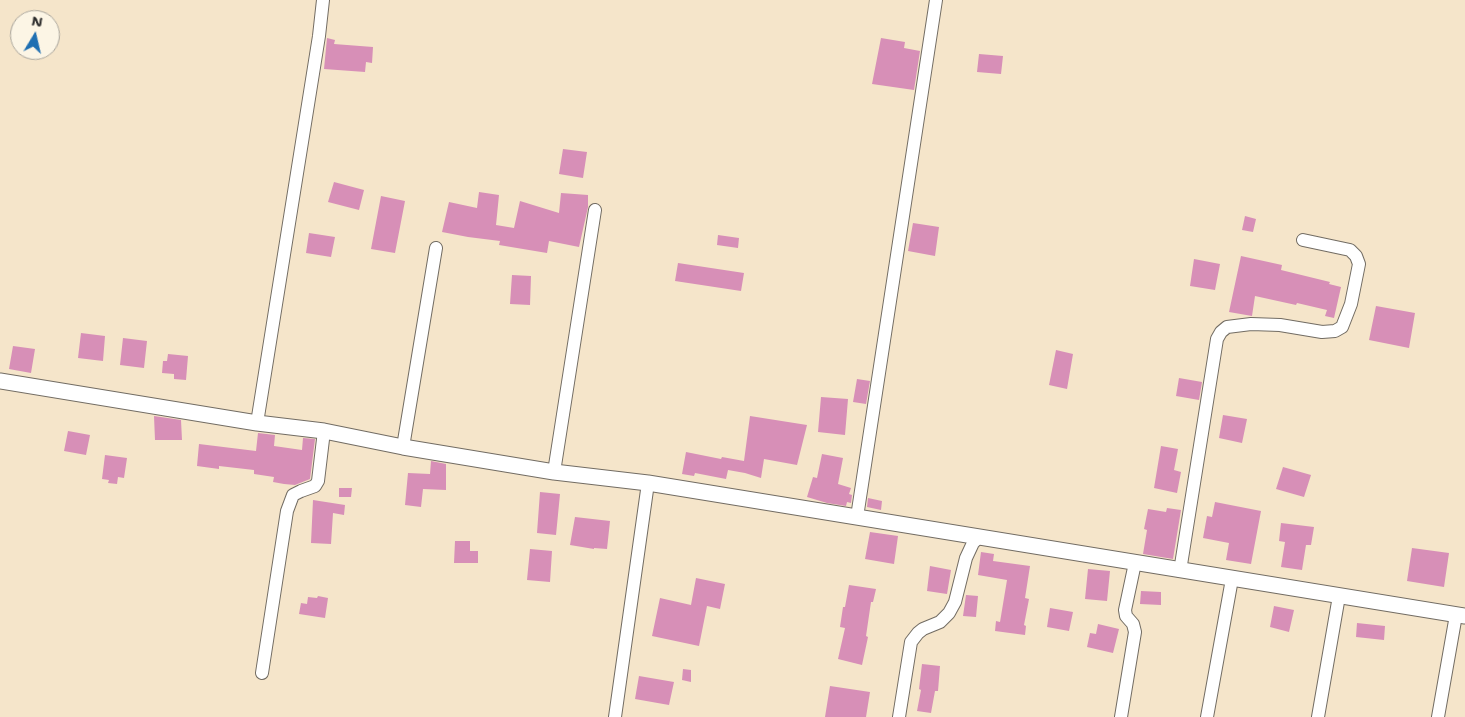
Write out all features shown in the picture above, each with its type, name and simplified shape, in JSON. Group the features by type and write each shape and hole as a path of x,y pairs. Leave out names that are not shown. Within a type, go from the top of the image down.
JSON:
{"street":[{"path":"257,423 323,0"},
{"path":"857,517 936,0"},
{"path":"554,472 595,210"},
{"path":"1180,570 1217,340 1221,332 1227,327 1251,324 1280,325 1322,332 1335,331 1342,327 1351,304 1359,264 1356,256 1350,250 1303,240"},
{"path":"403,446 436,248"},
{"path":"0,381 257,423 324,431 554,472 648,483 1460,616 1438,717"},
{"path":"262,673 287,511 294,495 315,486 318,482 324,431"},
{"path":"615,717 648,483"},
{"path":"899,717 911,642 923,629 940,622 949,613 955,602 966,558 973,543 979,537"},
{"path":"1121,717 1135,632 1125,610 1134,563"},
{"path":"1207,717 1232,579"},
{"path":"1318,717 1339,596"}],"building":[{"path":"327,38 335,40 334,44 373,47 372,63 366,62 365,72 324,69"},
{"path":"881,38 905,42 904,48 920,51 914,90 872,84"},
{"path":"979,54 1003,56 1001,74 977,72"},
{"path":"563,149 587,152 583,178 559,174"},
{"path":"334,182 364,190 359,210 328,202"},
{"path":"479,192 499,195 496,225 514,228 520,201 559,213 561,193 588,195 588,207 579,247 549,241 547,253 499,245 500,241 442,232 449,202 477,208"},
{"path":"381,196 405,201 395,253 371,249"},
{"path":"1245,216 1256,219 1253,232 1242,230"},
{"path":"913,223 939,227 935,256 908,251"},
{"path":"309,233 335,237 331,257 306,253"},
{"path":"718,235 739,238 738,248 717,245"},
{"path":"1241,256 1282,265 1281,270 1330,282 1329,284 1341,287 1334,318 1325,316 1327,310 1255,296 1252,316 1229,312"},
{"path":"1194,259 1220,264 1215,290 1190,286"},
{"path":"678,263 744,273 741,291 675,281"},
{"path":"512,275 531,276 530,305 510,304"},
{"path":"1376,306 1415,313 1409,348 1369,340"},
{"path":"81,333 105,336 103,361 78,358"},
{"path":"123,338 147,341 144,368 120,365"},
{"path":"13,346 35,349 31,373 9,369"},
{"path":"1056,350 1073,354 1067,389 1049,385"},
{"path":"168,354 188,356 186,380 174,379 174,374 162,373 163,361 167,361"},
{"path":"1179,378 1202,382 1199,400 1176,396"},
{"path":"857,379 870,381 866,404 853,402"},
{"path":"821,397 848,399 845,435 818,432"},
{"path":"1223,415 1247,419 1242,443 1219,438"},
{"path":"154,416 181,420 182,440 155,440"},
{"path":"750,416 807,425 797,465 764,459 761,478 728,470 726,479 695,473 694,476 682,474 686,452 721,459 722,457 744,461"},
{"path":"68,431 90,435 86,455 64,451"},
{"path":"258,433 275,435 274,446 302,450 303,438 315,439 310,479 295,485 284,484 273,482 274,477 254,474 254,470 219,466 219,469 197,466 199,444 256,451"},
{"path":"1161,446 1178,449 1174,470 1181,472 1177,493 1154,488"},
{"path":"822,454 843,458 838,484 851,488 849,494 852,495 851,503 847,502 846,506 807,497 813,477 817,478"},
{"path":"105,455 127,458 124,478 118,477 117,484 108,483 109,480 102,479"},
{"path":"431,461 446,464 446,490 423,489 421,507 405,505 408,473 430,474"},
{"path":"1283,467 1311,475 1304,497 1276,489"},
{"path":"339,488 352,488 351,497 339,497"},
{"path":"540,492 560,494 556,535 537,533"},
{"path":"868,498 882,501 881,510 867,507"},
{"path":"313,500 345,505 344,515 333,513 331,544 311,543"},
{"path":"1215,502 1261,511 1251,564 1226,560 1229,543 1203,538 1207,516 1212,517"},
{"path":"1167,508 1181,510 1173,559 1143,554 1147,530 1144,529 1148,509 1166,512"},
{"path":"575,517 610,521 607,549 570,545"},
{"path":"1281,523 1314,527 1311,545 1306,545 1302,570 1281,567 1285,542 1279,541"},
{"path":"870,532 898,536 894,564 865,559"},
{"path":"455,541 470,541 470,551 478,551 478,563 454,563"},
{"path":"1412,548 1449,553 1444,587 1407,581"},
{"path":"530,549 552,551 550,582 527,580"},
{"path":"981,552 994,554 993,561 1030,566 1025,598 1029,599 1024,625 1026,626 1025,635 995,631 996,621 1000,622 1007,580 978,575"},
{"path":"930,566 951,570 947,594 927,591"},
{"path":"1088,569 1110,571 1107,601 1085,599"},
{"path":"696,578 725,584 720,609 707,606 699,646 652,636 660,598 691,605"},
{"path":"849,585 876,589 873,602 871,602 866,636 868,637 862,665 838,659 845,628 840,627"},
{"path":"1141,591 1161,592 1161,605 1140,604"},
{"path":"966,595 978,596 976,617 963,616"},
{"path":"318,596 328,598 325,618 299,614 301,603 307,604 308,597 317,598"},
{"path":"1274,606 1294,610 1289,632 1270,627"},
{"path":"1050,608 1073,612 1069,631 1047,627"},
{"path":"1357,623 1385,626 1384,640 1356,637"},
{"path":"1098,624 1119,629 1113,653 1087,647 1090,633 1096,634"},
{"path":"922,664 940,666 938,691 935,691 931,713 917,711 921,690 919,689"},
{"path":"683,669 691,670 691,682 682,680"},
{"path":"639,676 674,682 669,705 635,699"},
{"path":"830,686 870,692 866,717 825,717"}]}
